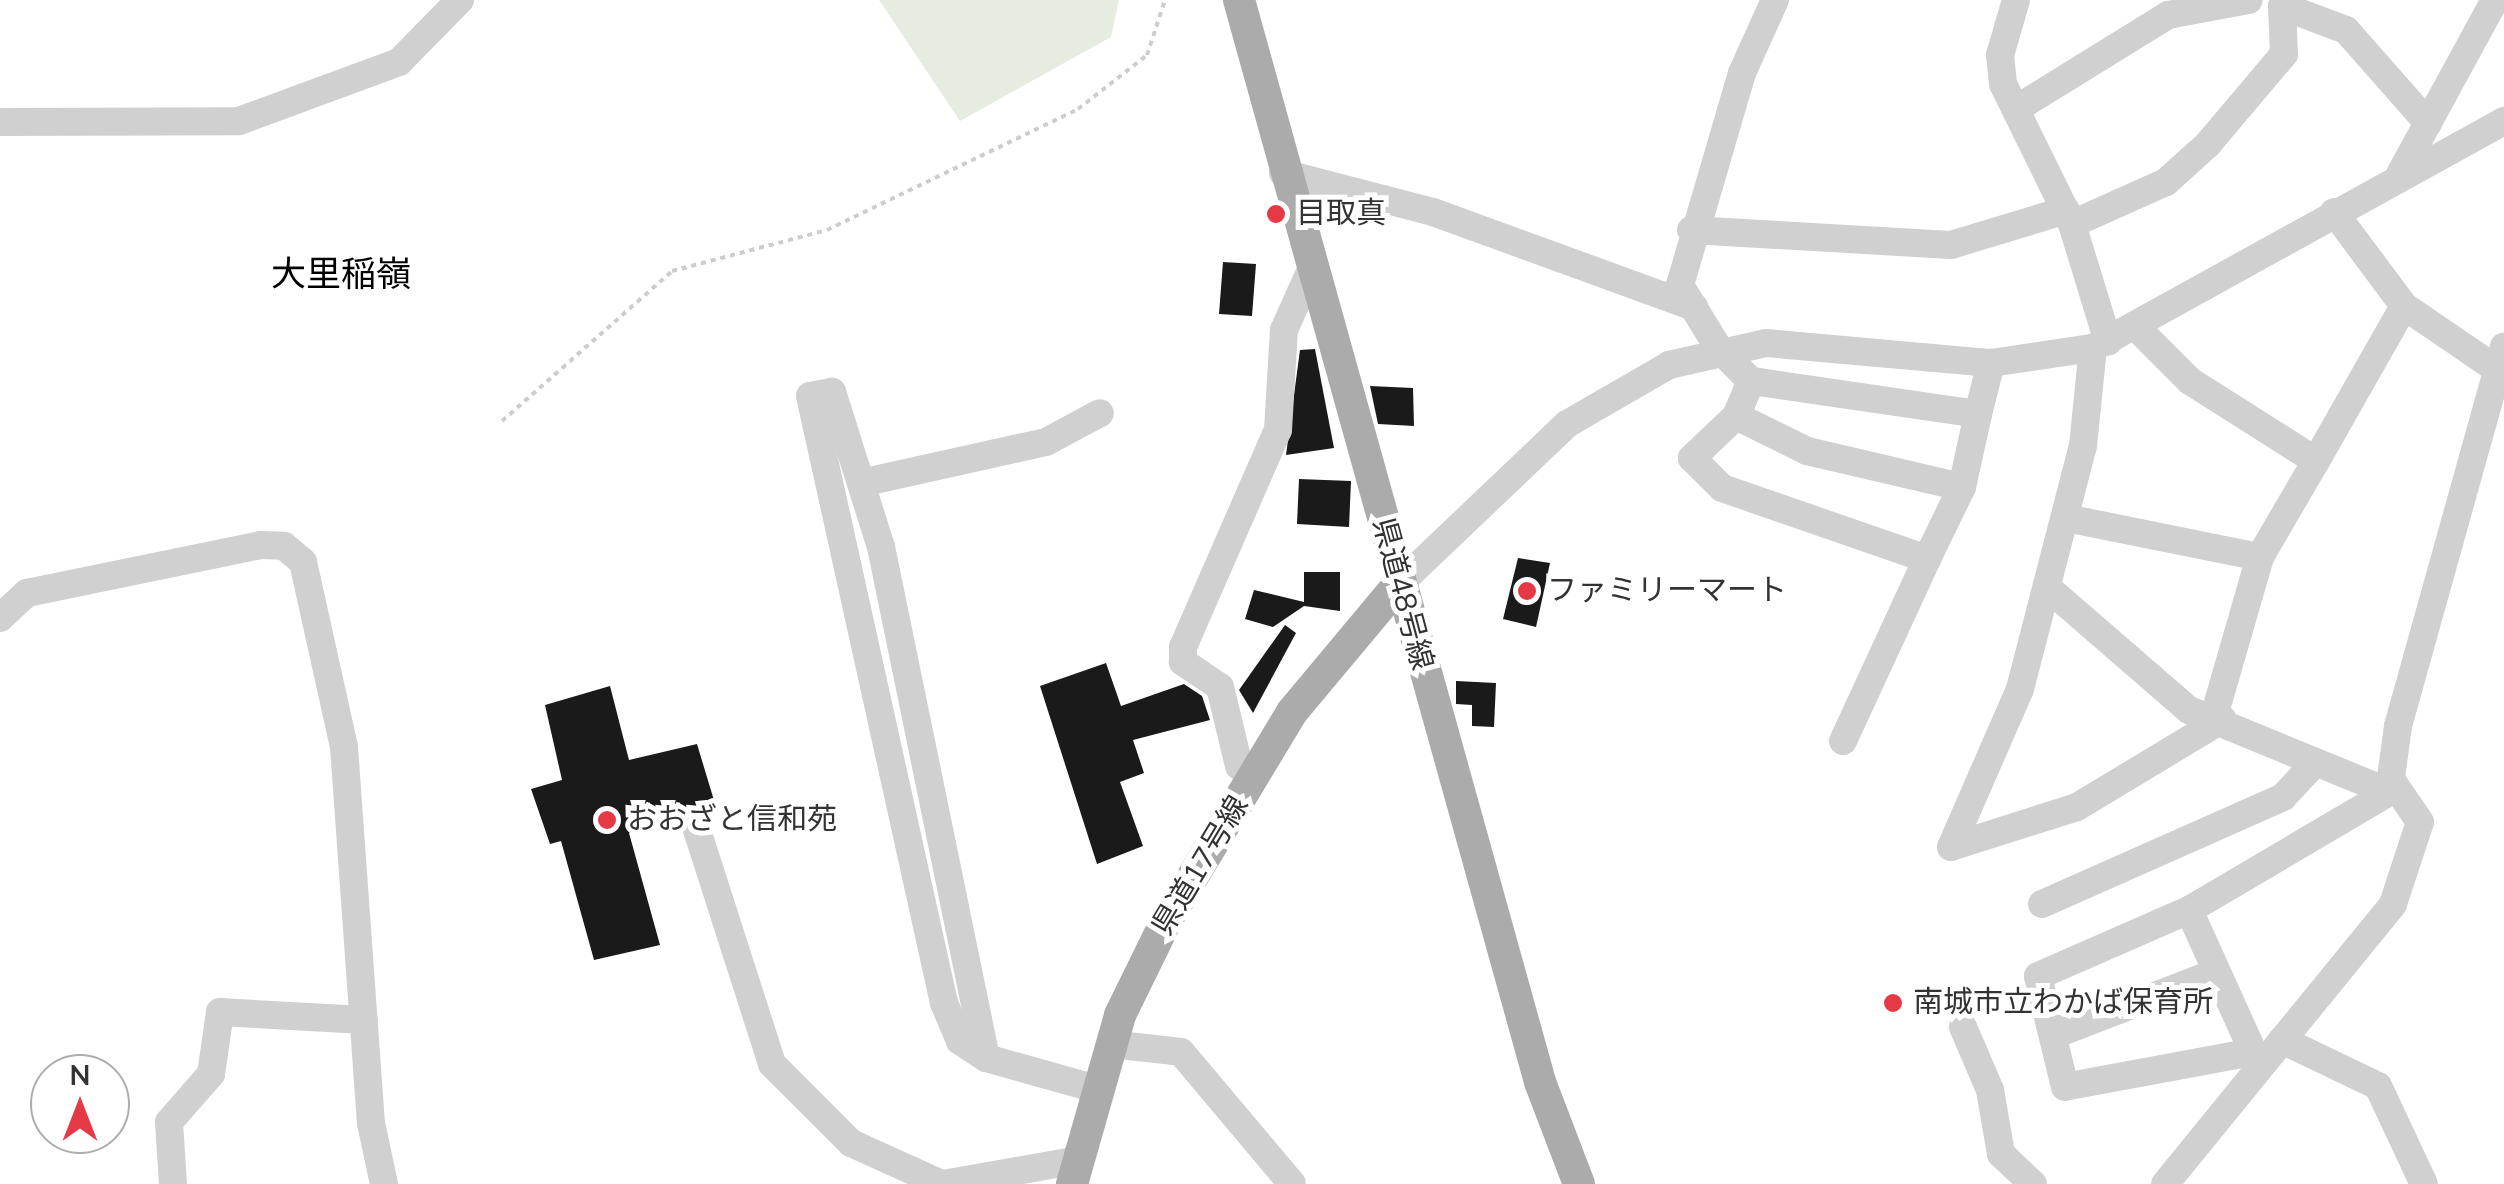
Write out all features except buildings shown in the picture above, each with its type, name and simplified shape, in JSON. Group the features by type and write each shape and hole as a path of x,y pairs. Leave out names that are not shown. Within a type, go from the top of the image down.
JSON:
{"main road":[{"name":"県道48号線","path":"1239,0 1310,272 1540,1082 1578,1184"},
{"name":"県道17号線","path":"1076,1172 1111,1044 1166,921 1292,712 1399,584"}],"street":[{"path":"0,122 240,122 399,62 460,0"},
{"path":"1774,0 1691,230 1680,285 1719,350 1752,381 1978,414"},
{"path":"2016,0 1999,68 2068,217 2101,345 2066,518 2020,689 1951,847 2077,806 2219,718 2260,556 2404,306"},
{"path":"2016,109 2177,6 2249,0"},
{"path":"1691,230 1951,245 2068,217 2166,182 2208,144 2284,54 2279,3 2346,30 2428,122"},
{"path":"2400,174 2486,5"},
{"path":"1399,584 1604,396 1719,350 1766,343 1991,363 2101,345 2400,174 2504,122"},
{"path":"1283,173 1433,212 1694,307"},
{"path":"2334,212 2404,306 2500,358 2398,726 2391,786"},
{"path":"1254,776 1239,766 1220,687 1184,662 1183,646 1278,430 1284,330 1310,272"},
{"path":"2136,328 2190,381 2316,461"},
{"path":"1842,740 1962,487 1991,363"},
{"path":"1752,381 1736,416 1692,458 1722,488 1927,560"},
{"path":"986,1058 861,484 832,392 810,396 937,985 960,1040 986,1058 1097,1089"},
{"path":"861,484 1046,442 1100,412"},
{"path":"1736,416 1807,451 1962,487"},
{"path":"2066,518 2260,556"},
{"path":"0,618 27,592 260,545 284,546 303,562 344,747 364,1020 384,1184"},
{"path":"2048,588 2134,668 2189,710 2219,718 2313,765 2391,786 2420,822 2399,890 2267,1050 2165,1184"},
{"path":"2042,904 2283,797 2313,765"},
{"path":"2391,786 2189,910 2038,976 2064,1087 2267,1050 2378,1086 2424,1184"},
{"path":"696,827 772,1064 852,1142 942,1184 1076,1172"},
{"path":"2189,910 2212,974 2267,1050"},
{"path":"2054,1035 2212,974"},
{"path":"173,1184 169,1122 210,1074 220,1012 364,1020"},
{"path":"1964,1027 1990,1090 2000,1154 2033,1184"},
{"path":"1111,1044 1181,1052 1287,1182"}],"path":[{"path":"502,421 672,271 827,230 1078,109 1147,54 1165,0"}],"shaded area":[{"path":"879,0 1119,0 1111,37 960,121"}],"place":[{"name":"目取真","path":"1276,214"},
{"name":"ファミリーマート","path":"1527,591"},
{"name":"おおざと信和苑","path":"607,820"},
{"name":"南城市立わかば保育所","path":"1893,1003"}],"district":[{"name":"大里稲嶺","path":"341,275"}]}
